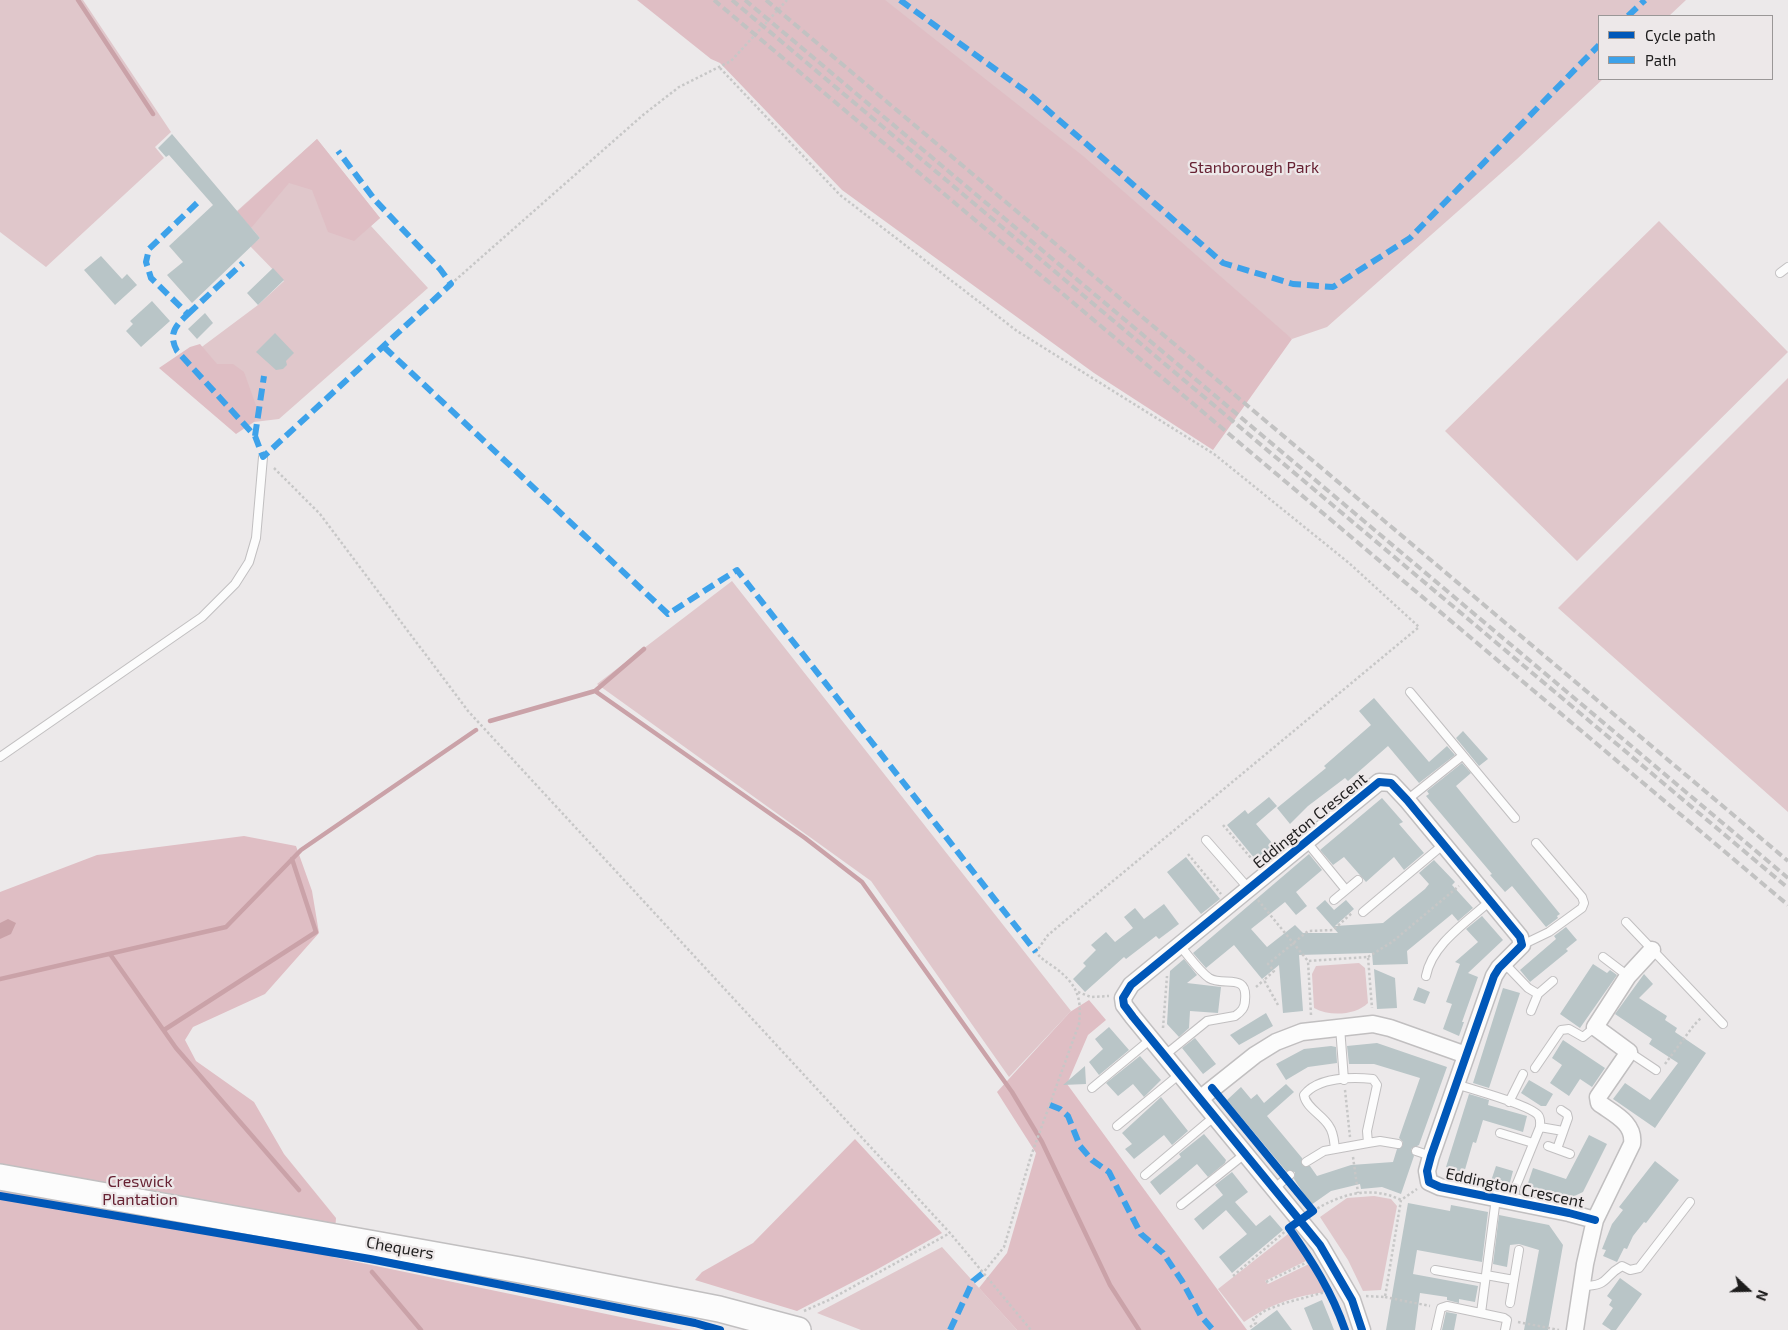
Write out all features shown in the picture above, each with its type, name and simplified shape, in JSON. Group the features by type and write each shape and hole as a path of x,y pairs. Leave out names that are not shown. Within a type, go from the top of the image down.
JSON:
{"main road":[{"name":"Chequers","path":"0,1177 520,1270 719,1309 793,1329"}],"street":[{"name":"Eddington Crescent","path":"1123,998 1131,985 1184,950 1230,904 1379,782 1391,782 1520,937 1522,945 1494,976 1456,1084 1423,1153 1429,1182 1440,1187 1513,1201 1595,1220"},
{"path":"1575,1330 1581,1286 1595,1220 1632,1144 1633,1135 1630,1127 1599,1103 1598,1097 1629,1052 1595,1026 1628,976 1652,950"},
{"path":"1123,998 1124,1005 1151,1038 1171,1050 1181,1073 1275,1188 1302,1216 1319,1257 1352,1300 1362,1330"},
{"path":"1201,1098 1255,1054 1276,1042 1313,1030 1373,1024 1390,1028 1466,1055"}],"lane":[{"path":"1780,272 1788,267"},
{"path":"0,757 202,617 235,584 249,562 256,538 263,457"},
{"path":"1410,692 1515,818"},
{"path":"1407,800 1462,756"},
{"path":"1206,840 1249,889"},
{"path":"1306,841 1346,890"},
{"path":"1522,945 1549,932 1582,908 1584,903 1582,897 1536,843"},
{"path":"1363,912 1444,844"},
{"path":"1334,900 1358,880"},
{"path":"1426,976 1428,964 1435,952 1490,901"},
{"path":"1626,922 1723,1024"},
{"path":"1171,1050 1207,1021 1236,1016 1245,1005 1246,993 1243,986 1238,982 1214,981 1207,976 1184,950"},
{"path":"1603,957 1628,976"},
{"path":"1504,963 1528,988 1538,994"},
{"path":"1531,1011 1538,994 1553,981"},
{"path":"1535,1068 1561,1030 1569,1029 1582,1037 1595,1026"},
{"path":"1340,1027 1344,1080"},
{"path":"1092,1088 1151,1038"},
{"path":"1629,1052 1656,1070"},
{"path":"1117,1126 1181,1073"},
{"path":"1509,1102 1523,1074"},
{"path":"1335,1149 1333,1134 1329,1125 1306,1102 1304,1095 1318,1083 1365,1078 1376,1081 1366,1131 1368,1143"},
{"path":"1456,1084 1509,1102 1536,1114 1541,1119 1540,1126 1516,1186 1513,1201"},
{"path":"1557,1150 1568,1118 1567,1114 1561,1110"},
{"path":"1145,1175 1215,1116"},
{"path":"1540,1126 1562,1131"},
{"path":"1500,1133 1533,1143"},
{"path":"1306,1162 1324,1151 1380,1141 1398,1144"},
{"path":"1548,1146 1570,1154"},
{"path":"1181,1205 1246,1153"},
{"path":"1275,1188 1290,1175"},
{"path":"1480,1313 1496,1198"},
{"path":"1581,1286 1597,1286 1604,1283 1622,1266 1630,1270 1639,1268 1690,1202"},
{"path":"1510,1302 1518,1250"},
{"path":"1435,1270 1514,1280"},
{"path":"1436,1330 1441,1308 1447,1306 1507,1320 1505,1330"}],"path":[{"path":"451,284 643,115 679,88 731,61 787,0"},
{"path":"720,68 840,195 1017,331 1214,454 1349,563 1419,627 1048,936 1036,952 1042,960 1055,968 1078,992 1091,997 1123,998"},
{"path":"263,457 320,514 468,712 950,1233 1031,1330"},
{"path":"1223,825 1265,875"},
{"path":"1188,854 1230,904"},
{"path":"1308,961 1368,957 1392,942 1470,876"},
{"path":"1249,889 1308,961 1313,1030"},
{"path":"1278,1005 1264,980 1274,972 1268,964 1308,931 1333,930 1355,910 1363,912"},
{"path":"1171,1050 1163,1029 1167,971 1184,950"},
{"path":"1368,957 1373,1024"},
{"path":"982,1273 1004,1247 1032,1156 1079,1024 1078,992"},
{"path":"1656,1070 1659,1072 1694,1025 1709,1011"},
{"path":"1385,1296 1401,1200 1429,1182"},
{"path":"1233,1276 1302,1216 1348,1194 1374,1191 1401,1200"},
{"path":"1294,1236 1302,1216"},
{"path":"793,1329 799,1313 829,1300 950,1233"},
{"path":"1306,1252 1319,1257"},
{"path":"1316,1268 1319,1257"},
{"path":"1266,1282 1319,1257"},
{"path":"1325,1283 1333,1300"},
{"path":"1250,1327 1256,1323 1253,1318 1266,1310 1329,1291"},
{"path":"1352,1300 1364,1296 1385,1296 1441,1308"},
{"path":"1507,1320 1561,1330"}],"green space":[{"path":"0,0 83,0 171,132 155,147 164,158 46,267 0,232"},
{"path":"637,0 885,0 1083,156 1292,339 1213,450 1094,373 842,190 720,63 711,59"},
{"name":"Stanborough Park","path":"787,0 1686,0 1670,15 1598,15 1598,80 1602,80 1517,159 1327,327 1292,339"},
{"path":"317,139 380,218 371,226 428,288 279,419 254,422 191,355 258,305 284,281 250,246 260,238 237,211"},
{"path":"317,139 380,218 354,241 328,232 312,190 289,183 251,228 237,212"},
{"path":"1659,221 1788,352 1577,561 1445,431"},
{"path":"200,344 217,364 233,364 244,372 258,411 254,422 236,434 159,368 190,347"},
{"path":"1788,378 1788,812 1558,608"},
{"path":"732,581 1071,1011 1009,1077 871,881 597,684"},
{"name":"Creswick Plantation","path":"244,836 296,846 312,891 319,933 265,994 193,1027 185,1040 196,1061 254,1102 284,1154 336,1218 333,1257 683,1330 0,1330 0,892 97,855"},
{"path":"1359,963 1365,968 1368,1003 1357,1010 1335,1014 1314,1008 1312,974 1316,966"},
{"path":"1089,1000 1106,1020 1088,1035 1067,1084 1247,1330 1017,1330 979,1288 1007,1253 1036,1153 997,1092 1070,1012"},
{"path":"855,1139 942,1233 797,1311 695,1280 702,1272 753,1243"},
{"path":"1374,1196 1391,1199 1397,1206 1381,1290 1363,1291 1348,1260 1320,1217 1347,1198"},
{"path":"1288,1234 1308,1260 1265,1281 1268,1284 1309,1264 1325,1292 1282,1302 1263,1310 1244,1322 1218,1289"},
{"path":"942,1247 1017,1330 861,1330 817,1313"}],"shaded area":[{"path":"8,919 16,923 11,934 0,939 0,923"}],"building":[{"path":"172,134 260,238 192,303 167,275 183,262 169,246 213,205 169,155 166,157 158,148"},
{"path":"101,256 122,279 127,274 137,285 115,305 84,270"},
{"path":"273,268 284,280 258,305 247,293"},
{"path":"152,301 170,321 141,347 126,331 133,324 130,321"},
{"path":"205,313 213,323 197,339 188,329"},
{"path":"275,333 294,353 286,361 287,365 283,369 276,370 256,352"},
{"path":"1374,698 1429,762 1447,746 1455,755 1419,783 1388,746 1348,781 1345,778 1308,806 1290,824 1277,808 1326,768 1324,766 1371,725 1359,711"},
{"path":"1463,731 1488,759 1479,766 1456,738"},
{"path":"1462,763 1471,773 1456,786 1560,914 1557,916 1558,918 1546,927 1512,886 1505,892 1426,796 1429,794 1427,791"},
{"path":"1269,797 1277,806 1256,824 1278,850 1260,865 1227,825 1245,810 1248,814"},
{"path":"1382,798 1403,822 1399,824 1424,853 1404,870 1394,857 1366,882 1344,857 1333,865 1320,850"},
{"path":"1309,854 1322,870 1296,892 1307,906 1296,915 1285,902 1251,929 1267,947 1295,925 1303,933 1338,933 1316,908 1325,900 1334,910 1346,900 1354,909 1335,926 1383,923 1425,889 1429,884 1419,873 1434,860 1455,882 1452,885 1473,908 1458,921 1452,914 1407,951 1408,964 1373,965 1372,953 1299,955 1303,1011 1283,1013 1279,965 1262,979 1234,945 1206,968 1193,953"},
{"path":"1186,857 1220,899 1201,914 1167,872"},
{"path":"1164,904 1179,924 1159,939 1156,936 1126,959 1124,957 1085,992 1073,979 1086,966 1083,963 1096,950 1091,945 1106,932 1115,942 1133,928 1124,917 1135,908 1144,919"},
{"path":"1482,916 1503,940 1468,973 1478,977 1459,1036 1443,1029 1452,1004 1446,1002 1460,964 1455,962 1478,942 1466,929"},
{"path":"1566,927 1577,940 1566,949 1568,951 1530,982 1520,970 1556,939 1554,936"},
{"path":"1184,959 1197,975 1187,983 1221,987 1218,1013 1190,1011 1189,1028 1179,1037 1167,1024 1170,971"},
{"path":"1593,964 1607,973 1610,970 1617,975 1580,1028 1560,1014"},
{"path":"1374,969 1395,978 1397,1008 1377,1009"},
{"path":"1644,974 1653,984 1639,998 1667,1016 1665,1020 1677,1028 1675,1032 1706,1053 1655,1128 1613,1099 1625,1083 1650,1100 1678,1063 1649,1044 1652,1039 1615,1014"},
{"path":"1418,987 1430,992 1425,1004 1413,1000"},
{"path":"1503,988 1520,993 1489,1088 1473,1083"},
{"path":"1266,1013 1273,1026 1239,1045 1230,1035"},
{"path":"1109,1027 1129,1050 1099,1075 1089,1062 1103,1049 1095,1039"},
{"path":"1195,1038 1216,1064 1203,1074 1182,1048"},
{"path":"1563,1040 1605,1068 1592,1087 1580,1079 1569,1096 1550,1083 1562,1065 1552,1058"},
{"path":"1377,1043 1447,1067 1419,1145 1411,1149 1414,1156 1401,1194 1382,1187 1361,1189 1360,1184 1331,1191 1311,1205 1294,1179 1295,1172 1286,1171 1227,1100 1241,1087 1251,1099 1257,1094 1264,1103 1286,1084 1294,1092 1267,1116 1302,1158 1302,1165 1310,1166 1317,1176 1351,1165 1393,1162 1397,1149 1403,1145 1399,1138 1420,1078 1374,1064 1349,1064 1347,1046"},
{"path":"1336,1047 1337,1063 1308,1067 1286,1080 1276,1064 1304,1049"},
{"path":"1140,1056 1161,1080 1144,1097 1133,1084 1118,1096 1106,1083"},
{"path":"1085,1066 1086,1084 1063,1085"},
{"path":"1529,1080 1553,1094 1546,1106 1541,1106 1521,1093"},
{"path":"1469,1094 1489,1100 1488,1105 1527,1116 1523,1132 1483,1120 1476,1143 1473,1142 1464,1173 1446,1167"},
{"path":"1161,1097 1188,1131 1172,1145 1164,1135 1134,1159 1125,1149 1132,1144 1122,1133"},
{"path":"1204,1134 1226,1160 1225,1163 1208,1177 1197,1164 1160,1195 1150,1182 1181,1157 1179,1154"},
{"path":"1589,1135 1607,1144 1583,1192 1566,1200 1527,1186 1533,1168 1566,1179"},
{"path":"1655,1161 1679,1180 1646,1223 1644,1222 1633,1236 1627,1249 1624,1248 1617,1262 1603,1256 1606,1250 1602,1249 1612,1224 1623,1210 1619,1207"},
{"path":"1496,1166 1513,1171 1509,1186 1491,1181"},
{"path":"1232,1172 1248,1192 1235,1202 1256,1226 1270,1215 1283,1230 1232,1273 1219,1257 1247,1234 1226,1210 1203,1230 1194,1219 1223,1195 1215,1185"},
{"path":"1408,1203 1450,1211 1451,1205 1488,1212 1482,1262 1417,1250 1413,1274 1478,1286 1475,1302 1459,1299 1459,1303 1447,1300 1447,1297 1420,1293 1415,1330 1386,1330"},
{"path":"1499,1215 1549,1225 1563,1245 1548,1330 1524,1330 1539,1250 1519,1244 1510,1245 1507,1267 1493,1264"},
{"path":"1620,1278 1642,1294 1616,1330 1611,1330 1602,1324 1613,1308 1609,1305 1612,1300 1607,1296"},
{"path":"1322,1300 1334,1330 1313,1330 1304,1308"},
{"path":"1277,1310 1292,1330 1250,1330"},
{"path":"1446,1312 1457,1314 1454,1330 1442,1330"}],"waterway":[{"path":"78,0 153,114"},
{"path":"595,691 644,649"},
{"path":"490,721 595,691 805,838 862,882 1012,1092 1042,1142 1110,1285 1139,1330"},
{"path":"0,979 226,927 301,850 476,730"},
{"path":"164,1030 316,932 292,859"},
{"path":"110,954 176,1048 299,1190"},
{"path":"372,1272 421,1330"}],"railway":[{"path":"714,0 1788,905"},
{"path":"732,0 1788,888"},
{"path":"745,0 1788,878"},
{"path":"766,0 1788,861"}],"marked path":[{"path":"900,0 1028,93 1223,263 1293,284 1333,287 1410,238 1598,46"},
{"path":"1629,15 1645,0"},
{"path":"197,203 149,249 146,262 151,278 188,314 176,326 174,331 173,340 177,351 255,436 263,457 451,284 440,269 375,200 338,151"},
{"path":"188,314 243,263"},
{"path":"384,347 668,614 737,570 1036,952"},
{"path":"255,436 264,376"},
{"path":"1050,1105 1060,1109 1068,1116 1080,1146 1092,1160 1109,1172 1141,1234 1163,1253 1182,1281 1201,1316 1213,1330"},
{"path":"950,1330 973,1281 983,1273"}],"cycle path":[{"path":"1362,1330 1352,1300 1320,1245 1133,1017 1124,1005 1123,998 1131,985 1379,782 1391,783 1407,800 1520,937 1522,945 1499,968 1494,976 1431,1156 1427,1171 1429,1182 1440,1187 1595,1220"},
{"path":"1212,1088 1313,1211 1289,1228 1321,1277 1345,1330"},
{"path":"0,1196 370,1259 695,1323 720,1330"}]}
